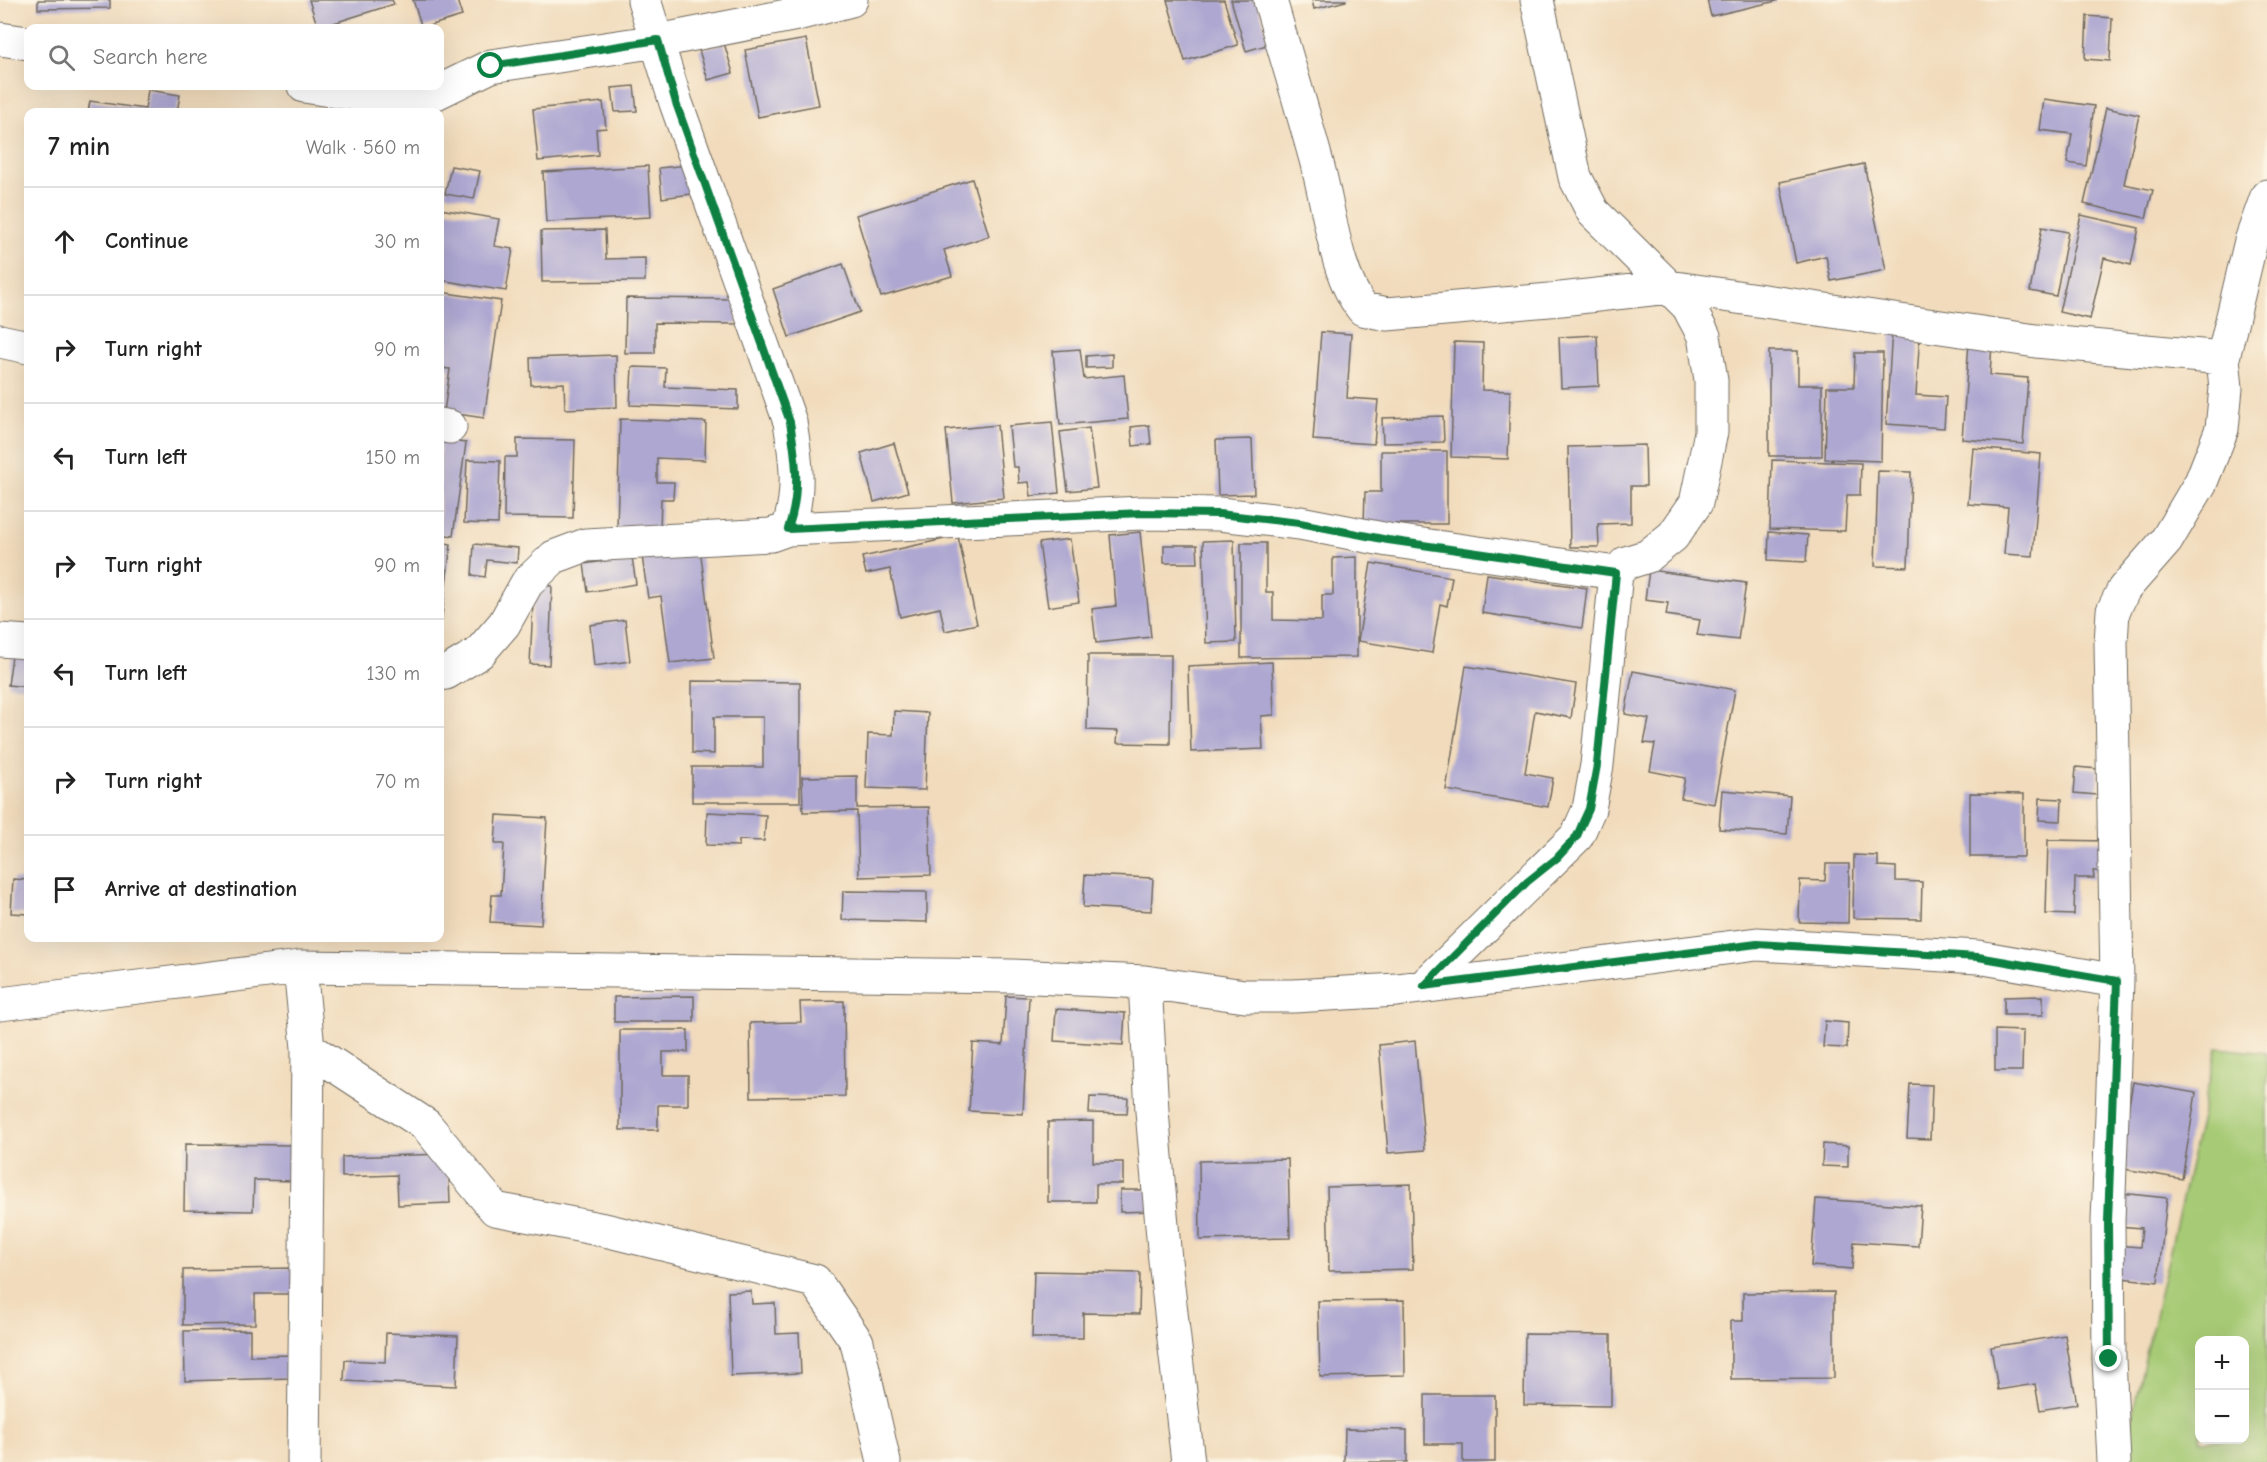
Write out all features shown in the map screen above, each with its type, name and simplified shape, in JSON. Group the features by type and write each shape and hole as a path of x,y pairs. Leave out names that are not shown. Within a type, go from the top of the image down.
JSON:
{"street":[{"path":"644,0 676,103 790,422 798,471 794,511 788,529"},
{"path":"444,89 491,66 658,40 797,14 851,0"},
{"path":"1270,0 1319,170 1340,257 1351,291 1363,309 1387,314 1561,300 1669,287 2036,341 2223,358"},
{"path":"1424,986 1527,882 1557,858 1577,836 1589,809 1597,765 1616,573 1626,562 1648,556 1672,536 1696,503 1711,432 1711,380 1704,336 1688,306 1593,213 1575,177 1537,0"},
{"path":"0,39 24,42"},
{"path":"330,90 394,100 442,90"},
{"path":"2114,1462 2109,1359 2108,1221 2117,981 2111,644 2113,611 2124,589 2166,541 2201,482 2222,429 2226,388 2223,358 2251,241 2267,196"},
{"path":"0,341 24,346"},
{"path":"444,673 479,653 504,624 527,583 554,557 586,545 771,535 788,529 1142,513 1219,514 1300,523 1388,540 1616,573"},
{"path":"0,639 24,642"},
{"path":"0,1004 300,967 1012,976 1145,982 1245,996 1294,996 1424,986 1757,944 1978,957 2117,981"},
{"path":"300,967 308,1048 304,1462"},
{"path":"1145,982 1152,1111 1165,1260 1181,1380 1188,1462"},
{"path":"308,1048 426,1125 495,1209 609,1231 815,1281 857,1342 884,1462"}],"green space":[{"path":"2217,1048 2267,1053 2267,1462 2121,1462"}],"building":[{"path":"38,0 110,0 110,8 38,9"},
{"path":"309,0 392,0 394,4 331,24 317,24"},
{"path":"413,0 457,0 462,16 435,24 421,24"},
{"path":"1167,0 1224,0 1238,45 1185,61"},
{"path":"1231,0 1257,0 1270,44 1246,51"},
{"path":"1312,0 1346,0 1346,1 1314,9"},
{"path":"1707,0 1777,0 1777,1 1711,16"},
{"path":"2087,16 2112,18 2110,61 2085,59"},
{"path":"806,39 819,105 758,117 745,50"},
{"path":"724,43 733,73 708,80 699,50"},
{"path":"634,86 637,111 615,112 612,88"},
{"path":"148,90 180,95 178,108 145,108"},
{"path":"2044,99 2094,106 2086,166 2067,163 2072,134 2040,130"},
{"path":"90,101 138,108 89,108"},
{"path":"603,102 606,128 596,129 598,155 538,161 533,109"},
{"path":"2106,108 2139,115 2124,184 2153,190 2146,218 2084,204"},
{"path":"1864,164 1886,270 1831,281 1826,256 1796,263 1780,182"},
{"path":"688,165 691,194 662,198 659,168"},
{"path":"451,166 480,171 474,199 445,194"},
{"path":"648,166 651,217 546,222 543,172"},
{"path":"972,179 989,236 944,250 952,276 881,297 856,215"},
{"path":"444,210 499,219 494,246 513,249 506,291 444,281"},
{"path":"2081,215 2139,228 2131,265 2104,258 2090,319 2059,312"},
{"path":"2042,227 2068,232 2056,296 2030,291"},
{"path":"605,230 606,259 645,258 645,281 542,282 541,231"},
{"path":"843,264 860,312 789,337 773,289"},
{"path":"444,293 501,301 484,418 444,412 450,369 444,368"},
{"path":"626,298 738,299 737,324 655,323 655,353 625,353"},
{"path":"1892,329 1920,331 1916,395 1946,397 1944,428 1886,424"},
{"path":"1321,332 1351,334 1347,398 1378,400 1374,444 1313,440"},
{"path":"1597,335 1599,386 1561,388 1559,337"},
{"path":"1454,342 1483,343 1482,390 1510,391 1508,459 1451,457"},
{"path":"1969,342 1992,343 1990,375 2028,378 2023,444 1962,439"},
{"path":"1080,349 1084,379 1124,375 1128,419 1060,425 1053,351"},
{"path":"1769,351 1798,351 1798,385 1822,385 1822,456 1769,456"},
{"path":"1855,353 1883,353 1881,461 1825,459 1827,387 1854,387"},
{"path":"1112,354 1112,367 1086,368 1086,356"},
{"path":"616,355 617,407 565,409 564,383 531,385 530,358"},
{"path":"632,367 666,368 665,387 738,390 738,409 630,405"},
{"path":"1443,416 1444,442 1383,443 1382,418"},
{"path":"620,419 706,422 705,460 657,458 657,482 674,482 673,499 661,499 660,530 617,529"},
{"path":"1052,422 1059,493 1031,496 1029,482 1019,483 1018,467 1013,467 1009,426"},
{"path":"997,425 1004,498 953,503 946,430"},
{"path":"1149,425 1151,444 1133,446 1131,427"},
{"path":"1089,428 1097,488 1068,491 1060,432"},
{"path":"517,439 575,440 573,518 504,517 505,457 517,457"},
{"path":"1252,439 1254,494 1218,495 1216,440"},
{"path":"444,440 466,443 453,536 444,535"},
{"path":"894,443 908,492 874,502 861,453"},
{"path":"1645,445 1646,486 1631,486 1631,523 1598,524 1599,547 1570,547 1568,447"},
{"path":"1973,448 2041,454 2033,556 2004,554 2008,507 1968,504"},
{"path":"1381,451 1447,451 1447,524 1364,524 1365,492 1381,492"},
{"path":"467,460 500,461 498,524 464,523"},
{"path":"1772,460 1861,463 1860,495 1847,495 1845,531 1770,529"},
{"path":"1878,471 1911,472 1908,567 1875,566"},
{"path":"1140,532 1151,637 1096,643 1092,609 1116,606 1110,535"},
{"path":"1769,532 1808,535 1806,562 1768,560"},
{"path":"958,536 977,624 945,631 940,608 900,617 890,569 866,574 862,557"},
{"path":"1070,539 1079,602 1048,607 1039,543"},
{"path":"1234,540 1236,642 1206,643 1203,541"},
{"path":"444,543 451,544 444,600"},
{"path":"1241,543 1266,543 1266,592 1273,592 1273,620 1322,621 1322,595 1333,595 1333,558 1357,557 1357,657 1241,658"},
{"path":"474,544 518,548 517,563 487,560 485,577 472,575"},
{"path":"1164,545 1197,545 1198,563 1164,563"},
{"path":"700,548 714,658 670,663 661,596 648,598 642,556"},
{"path":"632,557 636,584 588,592 584,564"},
{"path":"1371,563 1452,577 1447,606 1440,604 1432,653 1358,641"},
{"path":"1649,570 1746,583 1738,640 1697,635 1700,620 1666,615 1668,603 1645,600"},
{"path":"1487,574 1587,588 1582,628 1482,613"},
{"path":"534,585 552,586 549,665 530,664"},
{"path":"625,620 630,661 594,666 590,625"},
{"path":"1088,655 1171,655 1170,744 1117,743 1118,731 1087,730"},
{"path":"12,656 24,658 24,687 8,685"},
{"path":"1272,662 1274,715 1261,716 1263,749 1191,752 1188,666"},
{"path":"1466,666 1576,684 1571,718 1535,711 1525,773 1553,778 1548,807 1446,790"},
{"path":"1633,671 1735,690 1714,804 1681,798 1685,778 1650,771 1655,744 1644,743 1649,719 1625,714"},
{"path":"692,681 800,682 800,802 692,802 692,767 763,767 763,717 714,717 714,754 692,753"},
{"path":"894,711 928,713 925,790 866,788 868,734 893,735"},
{"path":"2076,767 2098,769 2097,795 2074,793"},
{"path":"857,776 857,808 929,807 931,875 859,877 857,811 803,812 802,777"},
{"path":"1722,790 1790,796 1787,834 1719,829"},
{"path":"1970,793 2024,794 2024,857 1970,857"},
{"path":"2040,798 2062,799 2061,821 2039,820"},
{"path":"707,812 766,815 764,841 739,840 739,846 706,845"},
{"path":"497,815 547,818 541,925 490,922 492,895 501,895 504,844 495,844"},
{"path":"2048,840 2109,841 2109,871 2093,871 2094,878 2075,878 2074,915 2046,914"},
{"path":"1854,855 1878,856 1878,866 1896,867 1896,881 1922,882 1921,919 1853,918"},
{"path":"1826,864 1849,864 1848,923 1799,922 1800,880 1825,881"},
{"path":"1085,875 1153,878 1151,911 1083,907"},
{"path":"13,879 24,880 24,914 11,913"},
{"path":"843,891 927,892 927,922 842,920"},
{"path":"694,996 694,1022 614,1022 614,997"},
{"path":"1006,996 1029,997 1023,1114 969,1111 973,1043 1003,1045"},
{"path":"2043,996 2043,1015 2004,1015 2004,997"},
{"path":"844,1001 845,1096 751,1097 750,1023 801,1022 800,1002"},
{"path":"1056,1009 1125,1013 1123,1045 1054,1041"},
{"path":"1825,1021 1848,1023 1847,1048 1823,1047"},
{"path":"620,1030 688,1030 688,1052 663,1052 663,1075 688,1075 688,1105 658,1105 658,1130 620,1130"},
{"path":"1995,1030 2023,1031 2022,1071 1995,1071"},
{"path":"1415,1041 1425,1150 1388,1153 1379,1045"},
{"path":"2133,1082 2196,1093 2182,1179 2118,1168"},
{"path":"1910,1084 1932,1085 1930,1139 1907,1138"},
{"path":"1090,1097 1128,1098 1127,1114 1089,1113"},
{"path":"1093,1121 1093,1162 1123,1162 1123,1184 1096,1184 1096,1202 1048,1202 1048,1122"},
{"path":"185,1144 295,1145 295,1181 254,1180 253,1211 184,1210"},
{"path":"1823,1144 1848,1146 1848,1167 1822,1166"},
{"path":"448,1154 450,1203 398,1205 397,1175 342,1177 342,1157"},
{"path":"1288,1159 1290,1238 1200,1240 1199,1161"},
{"path":"1411,1184 1413,1269 1329,1271 1327,1187"},
{"path":"1120,1190 1151,1190 1151,1211 1120,1212"},
{"path":"2120,1193 2167,1198 2158,1282 2112,1277 2115,1245 2140,1247 2142,1228 2117,1226"},
{"path":"1816,1199 1921,1206 1918,1246 1854,1242 1852,1269 1811,1266"},
{"path":"295,1268 296,1294 255,1294 255,1324 183,1325 183,1270"},
{"path":"1034,1271 1140,1273 1139,1314 1083,1313 1083,1338 1032,1338"},
{"path":"751,1291 752,1304 775,1303 776,1334 799,1333 801,1373 731,1376 728,1292"},
{"path":"1834,1292 1834,1378 1731,1379 1731,1321 1743,1321 1743,1293"},
{"path":"1404,1300 1405,1375 1320,1377 1318,1301"},
{"path":"250,1330 250,1356 291,1355 291,1378 185,1381 184,1331"},
{"path":"386,1333 458,1336 456,1386 344,1381 345,1360 385,1362"},
{"path":"1525,1334 1611,1335 1611,1406 1524,1405"},
{"path":"2065,1335 2077,1404 2040,1410 2035,1384 1998,1390 1991,1347"},
{"path":"1425,1395 1495,1395 1495,1462 1463,1462 1463,1444 1425,1444"},
{"path":"1345,1429 1407,1430 1407,1462 1344,1462"}],"route":[{"path":"491,66 552,54 658,40 676,103 790,422 798,471 794,511 788,529 1142,513 1219,514 1300,523 1388,540 1616,573 1597,765 1589,809 1577,836 1557,858 1527,882 1424,986 1757,944 1826,946 1978,957 2117,981 2108,1221 2109,1359"}]}
